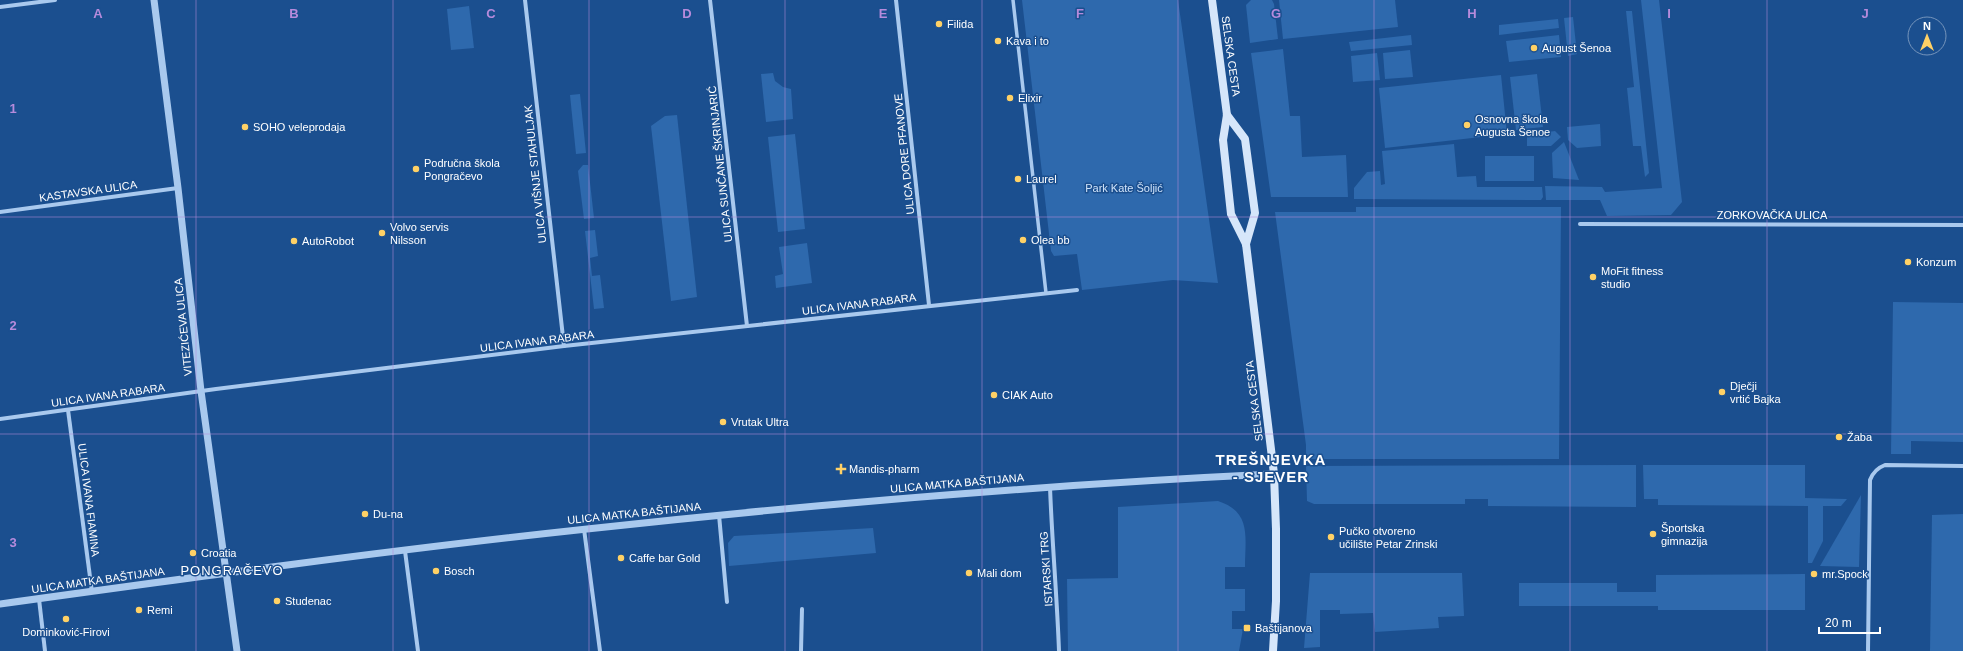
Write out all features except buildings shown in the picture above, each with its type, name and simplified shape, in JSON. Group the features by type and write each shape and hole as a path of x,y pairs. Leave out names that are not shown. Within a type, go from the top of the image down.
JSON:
{"main road":[{"name":"SELSKA CESTA","path":"1212,0 1228,115 1223,140 1231,214 1246,244 1274,474 1276,601 1273,651"},
{"name":"SELSKA CESTA","path":"1228,115 1245,138 1255,213 1246,244"}],"street":[{"path":"0,7 55,0"},
{"name":"VITEZIĆEVA ULICA","path":"154,0 178,188 201,391 237,651"},
{"name":"ULICA VIŠNJE STAHULJAK","path":"525,0 564,346"},
{"name":"ULICA SUNČANE ŠKRINJARIĆ","path":"710,0 747,326"},
{"name":"ULICA DORE PFANOVE","path":"896,0 929,305"},
{"path":"1013,0 1046,293"},
{"name":"KASTAVSKA ULICA","path":"0,212 178,188"},
{"name":"ZORKOVAČKA ULICA","path":"1580,224 1963,225"},
{"name":"ULICA IVANA RABARA","path":"0,419 201,391 564,346 1077,290"},
{"name":"ULICA IVANA FIAMINA","path":"68,410 92,592"},
{"path":"1868,651 1870,480 1875,470 1885,465 1963,466"},
{"name":"ULICA MATKA BAŠTIJANA","path":"0,604 405,551 584,529 719,515 1050,486 1274,474"},
{"name":"ISTARSKI TRG","path":"1050,486 1059,651"},
{"path":"719,515 727,602"},
{"path":"584,529 600,651"},
{"path":"405,551 418,651"},
{"path":"39,599 45,651"},
{"path":"801,651 802,609"}],"green space":[{"name":"Park Kate Šoljić","path":"1022,0 1178,0 1218,283 1173,280 1082,290 1077,254 1054,256 1051,251"},
{"path":"1251,0 1272,0 1274,4 1278,39 1250,43 1246,5"},
{"path":"1279,0 1395,0 1398,27 1283,39"},
{"path":"1641,0 1659,0 1682,202 1671,215 1607,216 1600,200 1546,200 1545,186 1602,187 1605,192 1662,188"},
{"path":"469,6 474,48 451,50 447,9"},
{"path":"1626,11 1632,11 1649,173 1645,177 1641,146 1633,146 1627,88 1634,87"},
{"path":"1573,17 1577,54 1568,56 1564,18"},
{"path":"1558,19 1559,28 1499,35 1499,25"},
{"path":"1411,35 1412,45 1351,51 1349,42"},
{"path":"1559,35 1561,57 1509,62 1506,41"},
{"path":"1283,49 1290,116 1300,116 1302,157 1346,155 1348,197 1271,197 1251,53"},
{"path":"1410,50 1413,77 1385,79 1383,53"},
{"path":"1377,53 1380,80 1353,82 1351,56"},
{"path":"773,73 775,81 783,87 791,89 793,119 766,122 761,74"},
{"path":"1537,74 1543,127 1516,130 1510,77"},
{"path":"1501,75 1507,134 1385,148 1379,88"},
{"path":"580,94 586,153 576,154 570,95"},
{"path":"677,115 697,297 671,301 651,126 665,116"},
{"path":"1600,124 1601,146 1577,148 1568,140 1567,127"},
{"path":"1555,131 1561,137 1551,146 1527,146 1527,135"},
{"path":"795,134 805,229 778,232 768,137"},
{"path":"1564,142 1579,180 1553,178 1552,153"},
{"path":"1454,144 1457,177 1476,176 1477,187 1542,187 1543,197 1541,200 1354,199 1354,188 1367,172 1380,171 1381,185 1385,184 1382,151"},
{"path":"1485,156 1534,156 1534,181 1485,181"},
{"path":"583,165 588,165 594,218 584,219 578,171"},
{"path":"1356,207 1561,207 1559,459 1306,459 1306,445 1275,212 1356,212"},
{"path":"595,230 598,256 590,258 592,276 600,275 604,308 594,309 585,231"},
{"path":"807,243 812,283 776,288 775,276 783,274 779,247"},
{"path":"1893,302 1963,303 1963,442 1911,441 1911,454 1891,454"},
{"path":"1636,465 1636,507 1488,506 1488,499 1465,499 1465,504 1314,504 1307,501 1306,466"},
{"path":"1643,465 1805,465 1805,498 1847,499 1841,506 1823,506 1823,541 1812,563 1808,563 1808,506 1658,505 1658,499 1644,499"},
{"path":"1861,495 1859,567 1820,566"},
{"path":"1218,501 1237,512 1244,527 1245,567 1225,567 1225,589 1245,589 1245,611 1232,611 1232,629 1243,629 1239,651 1068,651 1067,579 1118,578 1118,507"},
{"path":"1963,514 1963,651 1930,651 1932,515"},
{"path":"873,528 876,553 729,566 728,543 734,536"},
{"path":"1310,573 1462,573 1464,616 1438,617 1439,628 1375,632 1373,613 1340,614 1340,610 1320,610 1320,647 1304,648"},
{"path":"1805,574 1805,610 1658,610 1658,606 1519,606 1519,583 1617,583 1617,592 1656,592 1656,575"}],"place":[{"name":"Filida","path":"939,24"},
{"name":"Kava i to","path":"998,41"},
{"name":"August Šenoa","path":"1534,48"},
{"name":"Elixir","path":"1010,98"},
{"name":"Osnovna škola Augusta Šenoe","path":"1467,125"},
{"name":"SOHO veleprodaja","path":"245,127"},
{"name":"Područna škola Pongračevo","path":"416,169"},
{"name":"Laurel","path":"1018,179"},
{"name":"Volvo servis Nilsson","path":"382,233"},
{"name":"Olea bb","path":"1023,240"},
{"name":"AutoRobot","path":"294,241"},
{"name":"Konzum","path":"1908,262"},
{"name":"MoFit fitness studio","path":"1593,277"},
{"name":"Dječji vrtić Bajka","path":"1722,392"},
{"name":"CIAK Auto","path":"994,395"},
{"name":"Vrutak Ultra","path":"723,422"},
{"name":"Žaba","path":"1839,437"},
{"name":"Mandis-pharm","path":"841,469"},
{"name":"Du-na","path":"365,514"},
{"name":"Športska gimnazija","path":"1653,534"},
{"name":"Pučko otvoreno učilište Petar Zrinski","path":"1331,537"},
{"name":"Croatia","path":"193,553"},
{"name":"Caffe bar Gold","path":"621,558"},
{"name":"Bosch","path":"436,571"},
{"name":"Mali dom","path":"969,573"},
{"name":"mr.Spock","path":"1814,574"},
{"name":"Studenac","path":"277,601"},
{"name":"Remi","path":"139,610"},
{"name":"Dominković-Firovi","path":"66,619"},
{"name":"Baštijanova","path":"1247,628"}],"district":[{"name":"TREŠNJEVKA - SJEVER","path":"1271,468"},
{"name":"PONGRAČEVO","path":"232,570"}]}
